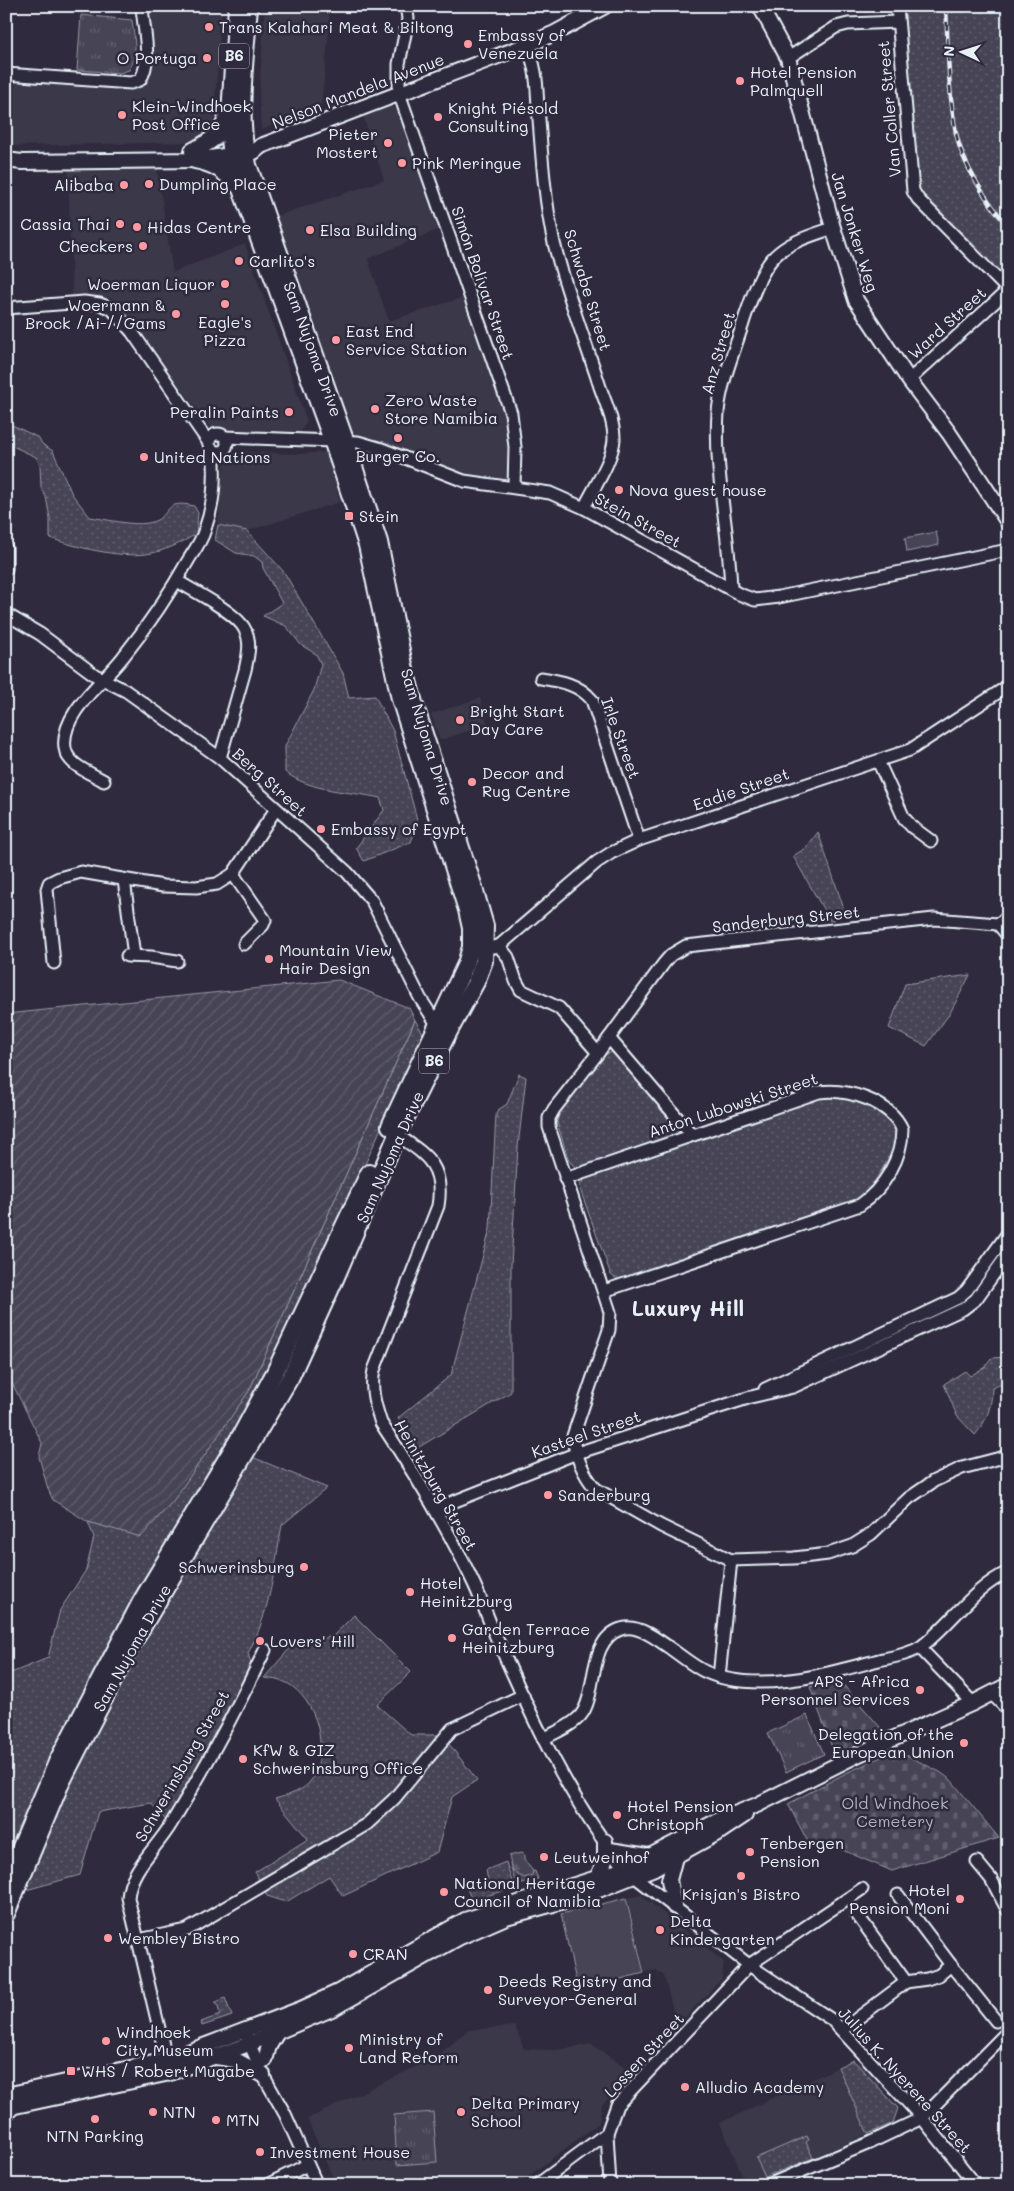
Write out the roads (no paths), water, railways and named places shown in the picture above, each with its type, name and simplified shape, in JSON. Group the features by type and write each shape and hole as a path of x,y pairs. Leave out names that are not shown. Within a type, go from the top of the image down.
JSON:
{"highway":[{"name":"Sam Nujoma Drive","path":"6,1882 58,1760 142,1600 241,1435 275,1372 441,1030 476,982 484,961 485,926 405,670 379,542 240,187 238,151 231,105 237,6"},
{"name":"Sam Nujoma Drive","path":"249,6 238,151 254,184 339,440"},
{"path":"231,105 226,124 221,133 194,156 218,167 240,187"},
{"name":"Sam Nujoma Drive","path":"6,1914 60,1784 130,1648 290,1378 335,1279 393,1132"}],"main road":[{"name":"Nelson Mandela Avenue","path":"6,158 194,156 238,151 254,152 261,146 527,45 555,33 605,6"},
{"name":"Jan Jonker Weg","path":"760,6 788,58 833,228 856,300 909,380 949,432 1008,522"},
{"path":"7,2102 214,2057 250,2036 338,1992 465,1920 597,1878 631,1872 649,1856 717,1821 757,1805 859,1754 973,1703 1008,1685"},
{"path":"168,2067 250,2036 278,2031 334,2008 460,1936 506,1917 586,1895 631,1872 675,1857 721,1831 757,1805"},
{"path":"597,1878 605,1861 607,1846 649,1856"},
{"path":"674,1906 669,1880 675,1857"},
{"path":"266,2060 269,2046 278,2031"},
{"path":"214,2057 236,2060 264,2075"}],"street":[{"path":"6,74 131,83 140,80 144,73 146,61 142,6"},
{"name":"Simón Bolívar Street","path":"403,6 407,11 408,19 399,64 399,93 511,413 514,447 514,487"},
{"name":"Van Coller Street","path":"897,6 913,191 918,199 1008,290"},
{"path":"788,58 836,27 848,24 898,22"},
{"name":"Schwabe Street","path":"527,45 535,64 538,82 538,116 544,184 553,241 569,296 608,410 614,437 610,455 584,508"},
{"name":"Anz Street","path":"731,589 719,464 718,410 724,383 749,304 769,263 782,250 798,241 833,228"},
{"name":"Ward Street","path":"909,380 1008,290"},
{"path":"6,308 84,302 100,304 112,309 132,332 196,423 218,444 216,471 206,528 177,581 124,657 89,694 72,717 67,729 64,746 68,757 104,781"},
{"name":"Stein Street","path":"218,444 249,437 339,440 375,446 464,480 550,494 584,508 731,589 755,600 1008,550"},
{"path":"6,548 6,569"},
{"path":"177,581 236,618 248,637 248,656 245,670 220,758"},
{"name":"Berg Street","path":"6,614 40,634 103,680 126,691 220,758 347,872 368,895 420,998 441,1030"},
{"name":"Irle Street","path":"541,678 575,686 592,700 640,840"},
{"name":"Eadie Street","path":"485,947 611,853 640,840 878,761 924,742 1008,686"},
{"path":"878,761 906,820 931,841"},
{"path":"54,963 48,884 59,878 81,872 163,886 196,887 217,884 233,874 276,809"},
{"path":"233,874 264,919 263,925 244,944"},
{"path":"124,880 131,956 177,961"},
{"path":"1008,917 998,924 1008,936"},
{"name":"Sanderburg Street","path":"598,1053 664,963 671,955 686,946 934,918 998,924"},
{"path":"485,947 508,957 521,990 559,1008 598,1053 549,1118 551,1134 565,1179 610,1312 608,1330 574,1430 574,1442 577,1453 589,1481 596,1489 661,1526 731,1560 794,1558 842,1550 863,1541 908,1498 934,1481 962,1468 1008,1456"},
{"path":"609,1038 692,1135"},
{"name":"Anton Lubowski Street","path":"565,1179 819,1092 834,1090 850,1092 887,1111 900,1124 902,1129 900,1152 881,1186 874,1195 860,1205 604,1291"},
{"name":"Heinitzburg Street","path":"393,1132 434,1165 440,1180 440,1192 438,1206 377,1360 372,1378 372,1388 381,1423 435,1510 475,1585 543,1739 561,1772 607,1846 631,1872"},
{"name":"Kasteel Street","path":"750,1397 958,1298 967,1290 1008,1233"},
{"name":"Kasteel Street","path":"435,1510 577,1453 750,1397 793,1387 963,1309 976,1298 1008,1254"},
{"path":"719,1677 731,1560"},
{"path":"543,1739 567,1726 581,1714 588,1700 598,1655 609,1636 619,1629 635,1628 647,1633 688,1662 703,1671 719,1677 752,1682 783,1681 848,1668 920,1648 980,1590 1008,1572"},
{"path":"920,1648 973,1703"},
{"name":"Schwerinsburg Street","path":"168,2067 128,1898 129,1886 134,1874 170,1825 237,1706 265,1650"},
{"path":"992,1694 1008,1710"},
{"path":"138,1940 187,1930 366,1824 394,1799 452,1729 523,1695"},
{"path":"977,1862 994,1884 1008,1911"},
{"name":"Julius K. Nyerere Street","path":"631,1872 749,1965 810,2004 842,2030 922,2118 976,2185"},
{"name":"Lossen Street","path":"610,2185 607,2133 617,2105 749,1965 862,1889"},
{"path":"898,1895 996,2021"},
{"path":"856,1913 906,1982"},
{"path":"842,2030 906,1982 939,1975 951,1965"},
{"path":"768,2185 867,2144 922,2118 1008,2031"},
{"path":"250,2036 266,2060 273,2088"},
{"path":"250,2036 264,2075 273,2088 317,2185"},
{"path":"537,2185 607,2133"},
{"path":"267,2185 308,2165"}],"railway":[{"path":"946,6 951,101 959,145 976,182 1008,226"}],"place":[{"name":"Trans Kalahari Meat & Biltong","path":"209,27"},
{"name":"Embassy of Venezuela","path":"468,44"},
{"name":"O Portuga","path":"207,58"},
{"name":"Hotel Pension Palmquell","path":"740,81"},
{"name":"Klein-Windhoek Post Office","path":"122,115"},
{"name":"Knight Piésold Consulting","path":"438,117"},
{"name":"Pieter Mostert","path":"388,143"},
{"name":"Pink Meringue","path":"402,163"},
{"name":"Dumpling Place","path":"149,184"},
{"name":"Alibaba","path":"124,185"},
{"name":"Cassia Thai","path":"120,224"},
{"name":"Hidas Centre","path":"137,227"},
{"name":"Elsa Building","path":"310,230"},
{"name":"Checkers","path":"143,246"},
{"name":"Carlito's","path":"239,261"},
{"name":"Woerman Liquor","path":"225,284"},
{"name":"Eagle's Pizza","path":"225,304"},
{"name":"Woermann & Brock /Ai-//Gams","path":"176,314"},
{"name":"East End Service Station","path":"336,340"},
{"name":"Zero Waste Store Namibia","path":"375,409"},
{"name":"Peralin Paints","path":"289,412"},
{"name":"Burger Co.","path":"398,438"},
{"name":"United Nations","path":"144,457"},
{"name":"Nova guest house","path":"619,490"},
{"name":"Stein","path":"349,516"},
{"name":"Bright Start Day Care","path":"460,720"},
{"name":"Decor and Rug Centre","path":"472,782"},
{"name":"Embassy of Egypt","path":"321,829"},
{"name":"Mountain View Hair Design","path":"269,959"},
{"name":"Sanderburg","path":"548,1495"},
{"name":"Schwerinsburg","path":"304,1567"},
{"name":"Hotel Heinitzburg","path":"410,1592"},
{"name":"Garden Terrace Heinitzburg","path":"452,1638"},
{"name":"Lovers' Hill","path":"260,1641"},
{"name":"APS - Africa Personnel Services","path":"920,1690"},
{"name":"Delegation of the European Union","path":"964,1743"},
{"name":"KfW & GIZ Schwerinsburg Office","path":"243,1759"},
{"name":"Hotel Pension Christoph","path":"617,1815"},
{"name":"Tenbergen Pension","path":"750,1852"},
{"name":"Leutweinhof","path":"544,1857"},
{"name":"Krisjan's Bistro","path":"741,1876"},
{"name":"National Heritage Council of Namibia","path":"444,1892"},
{"name":"Hotel Pension Moni","path":"960,1899"},
{"name":"Delta Kindergarten","path":"660,1930"},
{"name":"Wembley Bistro","path":"108,1938"},
{"name":"CRAN","path":"353,1954"},
{"name":"Deeds Registry and Surveyor-General","path":"488,1990"},
{"name":"Windhoek City Museum","path":"106,2041"},
{"name":"Ministry of Land Reform","path":"349,2048"},
{"name":"WHS / Robert Mugabe","path":"71,2071"},
{"name":"Alludio Academy","path":"685,2087"},
{"name":"NTN","path":"153,2112"},
{"name":"Delta Primary School","path":"461,2112"},
{"name":"NTN Parking","path":"95,2119"},
{"name":"MTN","path":"216,2120"},
{"name":"Investment House","path":"260,2152"}],"district":[{"name":"Luxury Hill","path":"688,1309"}],"park label":[{"name":"Old Windhoek Cemetery","path":"895,1812"}]}
